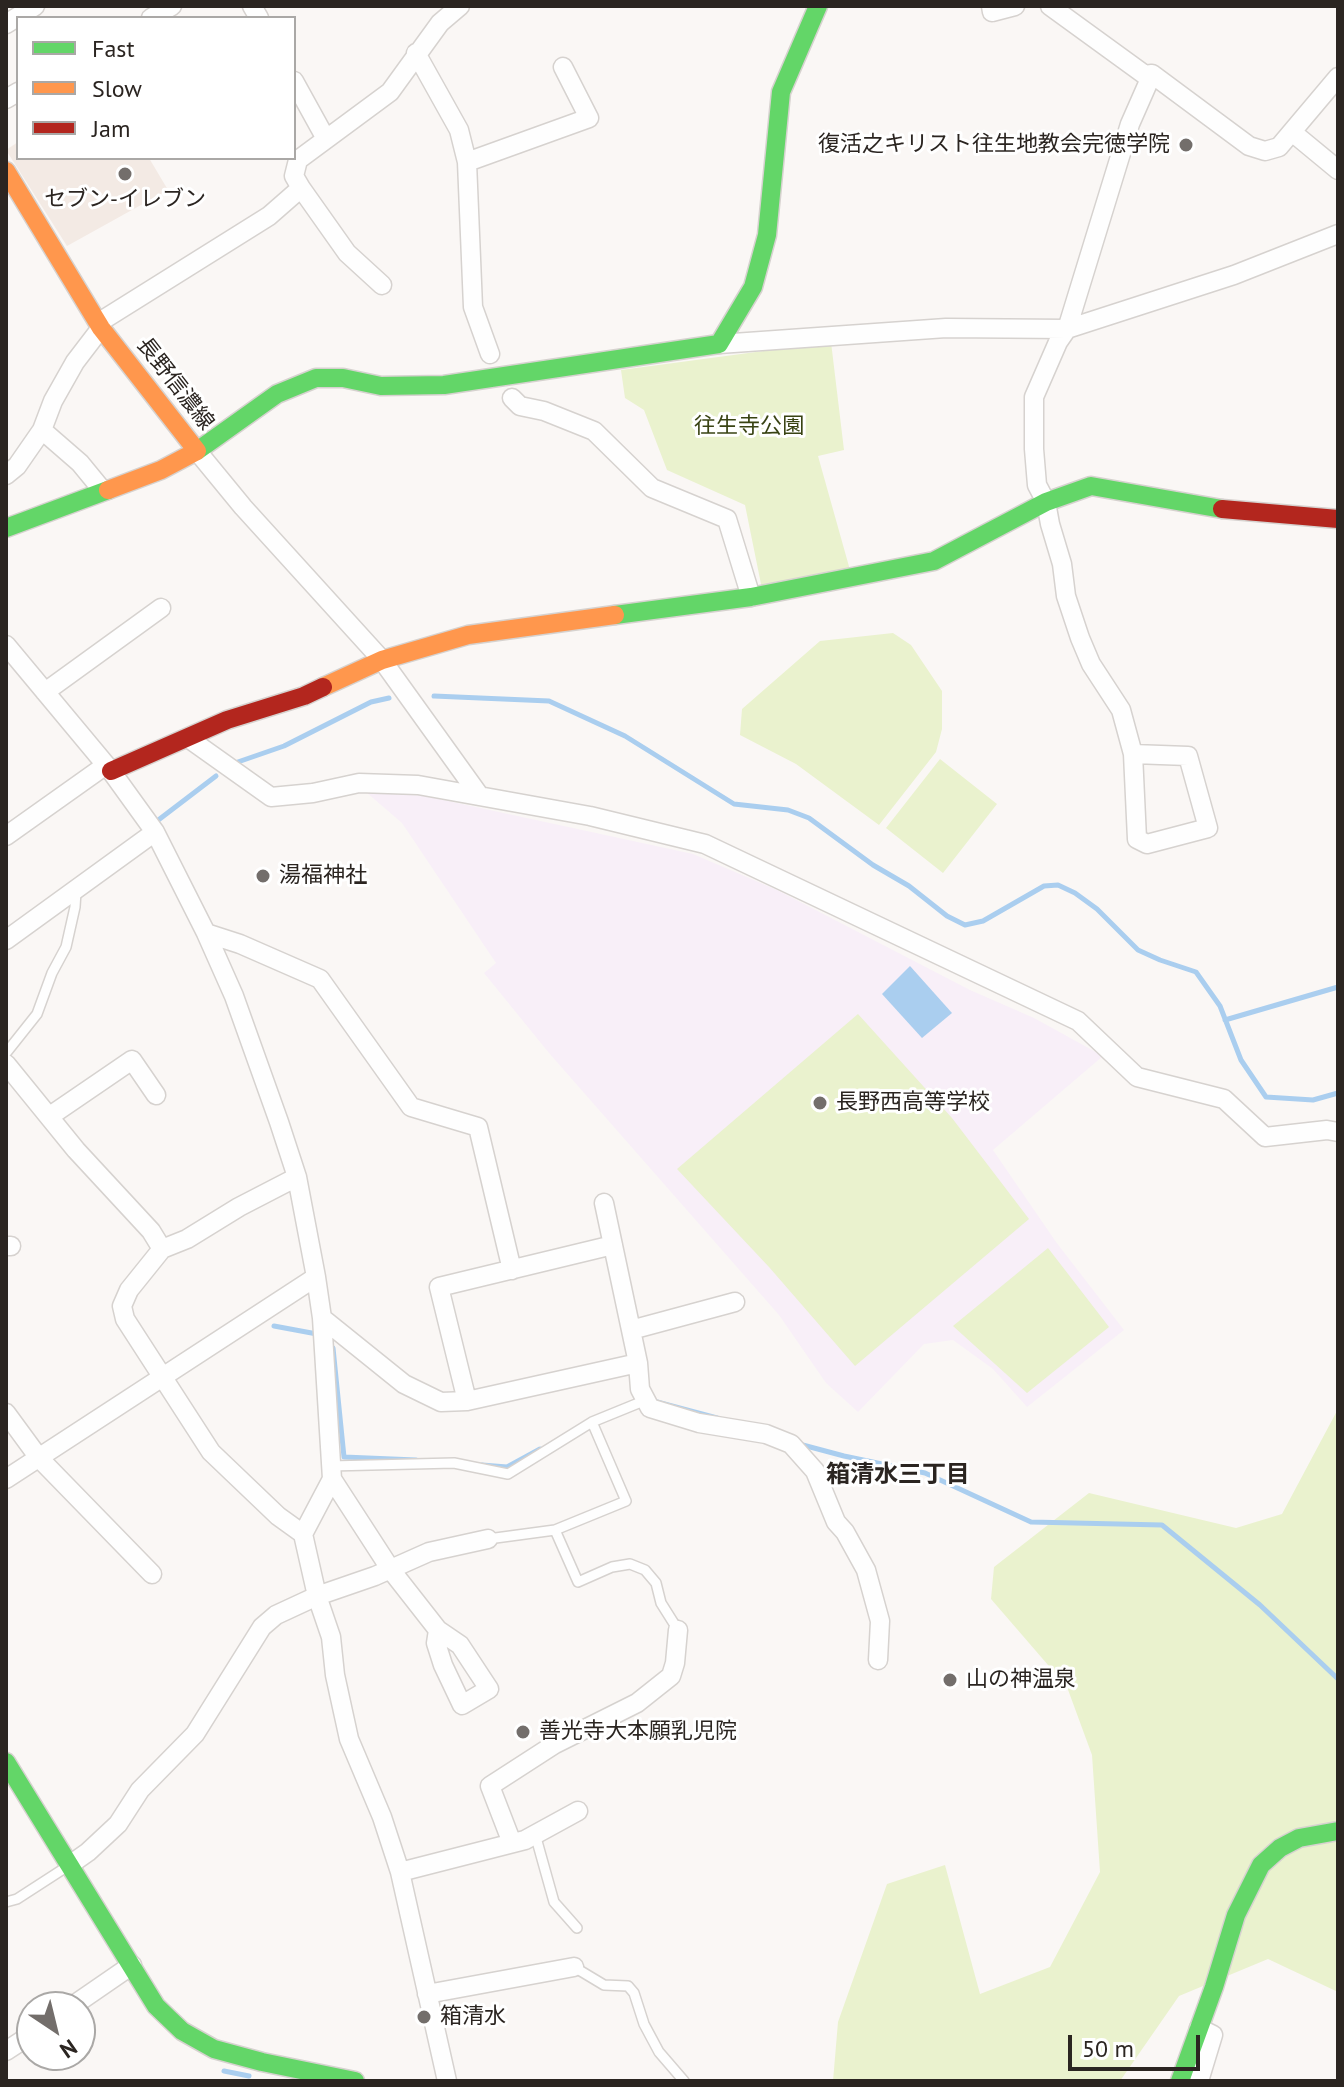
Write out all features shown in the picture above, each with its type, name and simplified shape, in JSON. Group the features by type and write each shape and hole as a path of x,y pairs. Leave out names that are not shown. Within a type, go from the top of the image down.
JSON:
{"street":[{"path":"154,16 172,6"},
{"path":"382,285 347,253 301,188 294,176 298,160 390,92 440,23 460,6"},
{"path":"719,344 753,287 767,235 781,92 818,6"},
{"path":"991,6 992,12 1015,6"},
{"path":"1050,6 1145,75 1152,74 1249,146 1265,151 1279,147 1338,77"},
{"path":"416,53 459,130 467,162 473,307 490,354"},
{"path":"467,162 589,118 563,67"},
{"path":"1133,754 1188,756 1208,828 1147,844 1137,839 1133,754 1121,710 1091,664 1080,638 1066,596 1062,564 1046,502 1037,485 1034,397 1058,342 1067,329 1130,124 1152,74"},
{"path":"296,85 326,139"},
{"path":"1292,132 1338,170"},
{"name":"長野信濃線","path":"6,171 99,326 197,451 161,470 6,528"},
{"path":"6,475 17,466 42,430 53,401 99,326 269,216 301,188"},
{"path":"479,795 382,660 243,507 197,451 277,394 316,378 343,378 381,386 444,385 719,344 946,328 1067,329 1234,275 1338,234"},
{"path":"512,398 520,406 544,411 594,431 652,488 727,519 751,597"},
{"path":"42,430 80,463 103,491"},
{"path":"6,836 108,768 227,720 304,696 382,660 468,635 751,597 934,561 1046,502 1091,486 1236,511 1338,519"},
{"path":"45,692 161,608"},
{"path":"6,645 108,768 155,832 206,933 257,1056 297,1177 322,1318 331,1472 303,1534 317,1596 331,1637 335,1675 349,1739 382,1817 400,1872 447,2081"},
{"path":"188,738 271,797 313,793 359,783 418,785 590,816 705,844 1078,1021 1137,1077 1224,1099 1265,1137 1327,1130 1338,1132"},
{"path":"6,940 155,832"},
{"path":"206,933 240,944 320,979 411,1107 478,1127 512,1270"},
{"path":"50,1116 132,1060 156,1095"},
{"path":"6,1064 76,1150 151,1231 162,1249"},
{"path":"297,1177 187,1239 162,1249 129,1290 122,1306 125,1319 211,1452 278,1516 303,1534"},
{"path":"604,1203 638,1363 640,1389 650,1408 699,1423 766,1434 791,1444 815,1471 836,1522 866,1570 880,1621 878,1660"},
{"path":"467,1401 439,1287 613,1245"},
{"path":"6,1479 316,1277"},
{"path":"631,1330 735,1302"},
{"path":"322,1318 404,1384 441,1402 467,1401 638,1363"},
{"path":"6,1413 39,1458 152,1574"},
{"path":"331,1472 391,1570 438,1630"},
{"path":"71,1864 118,1824 140,1790 195,1734 262,1627 276,1615 429,1552 488,1539"},
{"path":"512,1843 490,1786 555,1744 637,1703 671,1676 678,1630"},
{"path":"6,1762 156,2006 182,2031 263,2072 355,2081"},
{"path":"400,1872 512,1843 578,1811"},
{"path":"1180,2081 1236,1915 1261,1865 1280,1848 1299,1838 1338,1831"},
{"path":"94,1991 132,1965"},
{"path":"427,1994 574,1967"},
{"path":"1199,2028 1213,2035 1199,2081"}],"lane":[{"path":"6,1053 37,1014 52,973 66,947 76,887"},
{"path":"331,1472 454,1463 508,1474 592,1422 646,1400"},
{"path":"488,1539 555,1530 626,1501 592,1422"},
{"path":"555,1530 578,1582 621,1565 630,1564 645,1570 656,1583 661,1603 678,1630"},
{"path":"535,1834 554,1902 577,1928"},
{"path":"6,1902 17,1899 71,1864"},
{"path":"574,1967 604,1985 628,1986 634,1993 644,2024 659,2052 684,2081"}],"shaded area":[{"path":"16,143 16,160 150,160 168,190 67,246 6,150"},
{"name":"長野西高等学校","path":"366,792 425,796 693,854 777,890 970,990 1034,1018 1103,1056 993,1150 1056,1242 1124,1330 1027,1407 993,1369 953,1340 924,1344 858,1412 826,1383 779,1315 549,1053 484,973 496,963 402,823"}],"green space":[{"name":"往生寺公園","path":"831,342 844,450 818,456 850,570 763,594 745,505 667,470 644,410 625,398 621,370"},
{"path":"893,633 911,645 942,691 942,729 936,752 879,825 796,764 740,735 742,709 820,641"},
{"path":"940,759 997,804 943,873 886,828"},
{"path":"858,1014 952,1118 1029,1219 855,1366 769,1267 677,1169"},
{"path":"1048,1248 1109,1327 1027,1393 953,1326"},
{"path":"1338,1409 1338,1992 1268,1959 1179,1996 1120,2081 833,2081 838,2022 887,1884 945,1865 980,1994 1050,1967 1100,1872 1092,1755 1067,1687 991,1599 994,1567 1089,1493 1236,1528 1282,1514"}],"water":[{"path":"910,966 952,1013 922,1038 882,994"}],"waterway":[{"path":"434,696 549,701 625,736 734,804 788,810 809,818 873,865 909,886 947,916 965,925 983,921 1044,886 1058,885 1097,909 1138,950 1196,972 1220,1006 1241,1060 1266,1097 1313,1100 1338,1093"},
{"path":"232,764 284,746 371,702 389,698"},
{"path":"157,821 216,776"},
{"path":"1225,1020 1338,987"},
{"path":"274,1326 317,1334"},
{"path":"333,1348 344,1457 416,1460"},
{"path":"657,1402 717,1418"},
{"path":"799,1444 925,1473 1031,1522 1162,1525 1260,1605 1338,1679"},
{"path":"482,1465 507,1467 540,1449"},
{"path":"224,2071 249,2076"}],"traffic: fast":[{"path":"197,451 277,394 316,378 343,378 381,386 444,385 719,344 753,287 767,235 781,92 818,6"},
{"path":"615,615 751,597 934,561 1046,502 1091,486 1222,509"},
{"path":"6,528 108,490"},
{"path":"6,1762 156,2006 182,2031 214,2049 355,2081"},
{"path":"1180,2081 1236,1915 1261,1865 1280,1848 1299,1838 1338,1831"}],"traffic: slow":[{"path":"6,171 101,328 197,451 161,470 108,490"},
{"path":"323,687 382,660 468,635 615,615"}],"traffic: jam":[{"path":"1222,509 1338,519"},
{"path":"111,771 227,720 323,687"}],"place":[{"name":"復活之キリスト往生地教会完徳学院","path":"1186,145"},
{"name":"セブン-イレブン","path":"125,174"},
{"name":"湯福神社","path":"263,876"},
{"name":"長野西高等学校","path":"820,1103"},
{"name":"山の神温泉","path":"950,1680"},
{"name":"善光寺大本願乳児院","path":"523,1732"},
{"name":"箱清水","path":"424,2017"}],"district":[{"name":"箱清水三丁目","path":"898,1475"}]}
